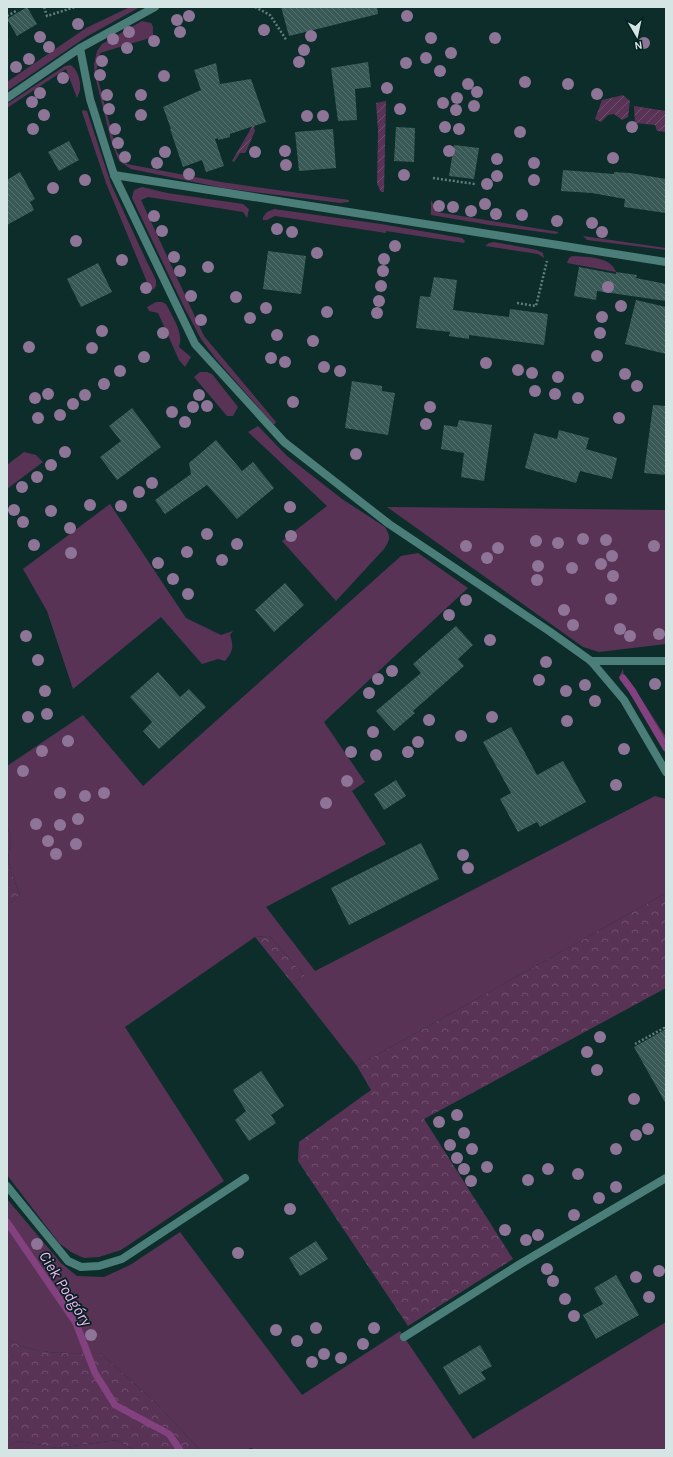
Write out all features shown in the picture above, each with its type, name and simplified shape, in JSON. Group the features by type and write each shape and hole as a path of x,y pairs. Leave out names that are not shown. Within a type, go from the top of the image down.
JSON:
{"street":[{"path":"7,98 80,48 155,7"},
{"path":"80,48 90,99 114,175 195,344 284,442 389,524 549,631 591,661 624,700 666,772"},
{"path":"114,175 666,262"},
{"path":"591,661 666,661"},
{"path":"7,1186 68,1261 81,1267 99,1266 122,1259 245,1178"},
{"path":"404,1337 520,1264 666,1178"}],"path":[{"path":"44,7 47,16 75,7"},
{"path":"255,7 270,15 287,41"},
{"path":"7,16 16,11"},
{"path":"433,178 475,184"},
{"path":"517,304 536,306 548,259"},
{"path":"634,1044 664,1028 666,1029"}],"green space":[{"path":"130,7 140,7 86,37 7,91 7,82 86,28"},
{"path":"142,21 151,23 153,27 153,37 100,53 96,72 117,152 127,164 221,182 349,200 349,202 340,203 223,188 131,169 119,161 112,144 95,76 94,64 97,51 102,44"},
{"path":"70,65 77,72 79,79 80,90 77,98 66,69 7,108 7,104 65,66"},
{"path":"623,95 630,101 628,117 622,120 614,114 608,115 601,122 595,119 602,100"},
{"path":"386,101 384,192 381,192 377,184 378,130 376,103"},
{"path":"634,106 666,111 666,132 657,131 655,125 635,123"},
{"path":"83,110 87,111 111,184 156,280 156,286 154,289 141,293 147,282 106,183 82,112"},
{"path":"253,125 255,126 255,131 245,153 240,153 234,162 232,161"},
{"path":"142,187 167,193 243,204 249,209 247,218 243,212 148,197 141,200 204,336 276,422 275,424 273,424 216,359 201,339 184,307 132,198 134,190"},
{"path":"431,200 437,212 559,232 556,234 431,215"},
{"path":"274,209 381,224 462,238 465,241 464,243 386,231 386,233 275,216 267,220 263,220 263,217 267,212"},
{"path":"583,236 666,248 666,250 587,240"},
{"path":"494,242 537,250 543,253 544,258 538,254 485,246"},
{"path":"572,256 591,257 604,260 613,267 616,272 567,263 569,258"},
{"path":"156,302 166,304 179,331 179,347 191,357 185,367 179,360 158,313 149,311 147,307"},
{"path":"200,372 212,374 238,407 233,416 227,416 194,377"},
{"path":"258,426 287,456 342,499 385,527 387,530 389,538 384,549 336,601 282,541 327,506 248,432"},
{"path":"24,452 36,455 43,462 7,489 7,465"},
{"path":"110,504 186,618 221,635 233,631 230,635 232,649 230,655 225,661 218,659 202,664 161,617 73,689 47,611 23,569"},
{"path":"387,507 666,510 666,644 599,652 583,647"},
{"path":"418,553 468,588 324,722 365,782 352,791 386,844 266,907 315,971 655,796 666,799 666,893 357,1066 292,983 305,976 269,936 255,937 125,1027 224,1181 121,1250 99,1257 84,1258 71,1252 59,1243 7,1175 7,905 20,895 12,875 8,858 11,840 7,824 7,766 83,715 143,786 401,556"},
{"path":"623,669 624,677 634,688 666,737 666,754 645,716 619,677"},
{"path":"7,824 11,840 8,858 12,875 20,895 7,905"},
{"path":"666,893 666,988 424,1119 513,1259 408,1326 298,1161 299,1142 371,1090 357,1066"},
{"path":"269,936 305,976 292,983 255,937"},
{"path":"7,1199 61,1263 77,1276 104,1277 130,1265 180,1232 302,1395 400,1331 473,1439 666,1322 666,1450 255,1450 251,1448 246,1450 200,1450 154,1401 100,1353 40,1351 17,1344 7,1338"},
{"path":"7,1338 17,1344 40,1351 100,1353 154,1401 200,1450 134,1450 117,1440 57,1448 20,1441 7,1446"},
{"path":"117,1440 134,1450 7,1450 7,1446 20,1441 57,1448"}],"building":[{"path":"27,7 37,24 17,36 7,19"},
{"path":"281,7 377,7 378,14 289,36"},
{"path":"368,62 371,87 355,89 357,120 338,121 331,68"},
{"path":"216,63 220,84 251,79 266,122 230,134 230,137 218,140 218,138 215,139 224,166 206,172 202,160 183,167 163,107 201,90 194,70"},
{"path":"396,127 415,128 414,162 394,161"},
{"path":"333,129 336,168 299,171 295,132"},
{"path":"69,141 79,160 59,171 48,152"},
{"path":"454,145 479,148 474,179 449,176"},
{"path":"563,170 614,174 614,172 630,173 666,179 666,213 624,207 625,199 592,193 561,191"},
{"path":"20,172 35,199 30,202 34,210 7,225 7,180"},
{"path":"268,251 306,256 301,294 263,289"},
{"path":"98,263 112,292 81,307 67,279"},
{"path":"579,267 616,274 616,272 637,275 636,278 666,284 666,301 597,291 596,300 574,296"},
{"path":"434,277 457,280 453,310 509,317 510,309 548,314 544,345 469,335 469,339 449,336 450,332 416,328 420,296 430,297"},
{"path":"636,300 666,307 666,354 625,344"},
{"path":"352,381 382,386 382,391 395,393 388,435 345,428"},
{"path":"653,405 666,406 666,475 644,473"},
{"path":"132,408 161,447 117,480 100,457 121,441 109,426"},
{"path":"459,420 492,425 484,481 461,477 464,453 441,449 444,425 457,427"},
{"path":"559,430 589,438 586,449 617,458 612,479 580,471 576,483 525,468 534,433 557,439"},
{"path":"216,440 242,471 253,462 274,488 237,519 207,485 165,514 155,500 191,474 189,463"},
{"path":"285,583 304,605 274,632 255,610"},
{"path":"456,626 473,645 458,659 464,666 413,711 415,713 394,731 376,711 421,673 413,664"},
{"path":"158,672 180,697 189,689 206,707 159,749 143,731 152,722 130,697"},
{"path":"511,727 537,775 563,761 586,802 540,827 537,822 518,832 500,799 511,793 483,742"},
{"path":"396,780 406,796 384,810 374,794"},
{"path":"421,843 439,879 349,925 331,888"},
{"path":"666,1029 666,1104 634,1047"},
{"path":"261,1071 284,1106 271,1115 276,1123 249,1141 235,1120 246,1111 233,1090"},
{"path":"316,1241 328,1259 300,1276 289,1258"},
{"path":"616,1275 639,1315 596,1339 583,1315 603,1304 594,1288"},
{"path":"480,1345 492,1366 481,1372 486,1379 459,1395 443,1367"}],"waterway":[{"path":"623,678 632,690 666,748"},
{"name":"Ciek Podgóry","path":"7,1222 76,1323 95,1373 115,1405 169,1434 180,1450"}]}
